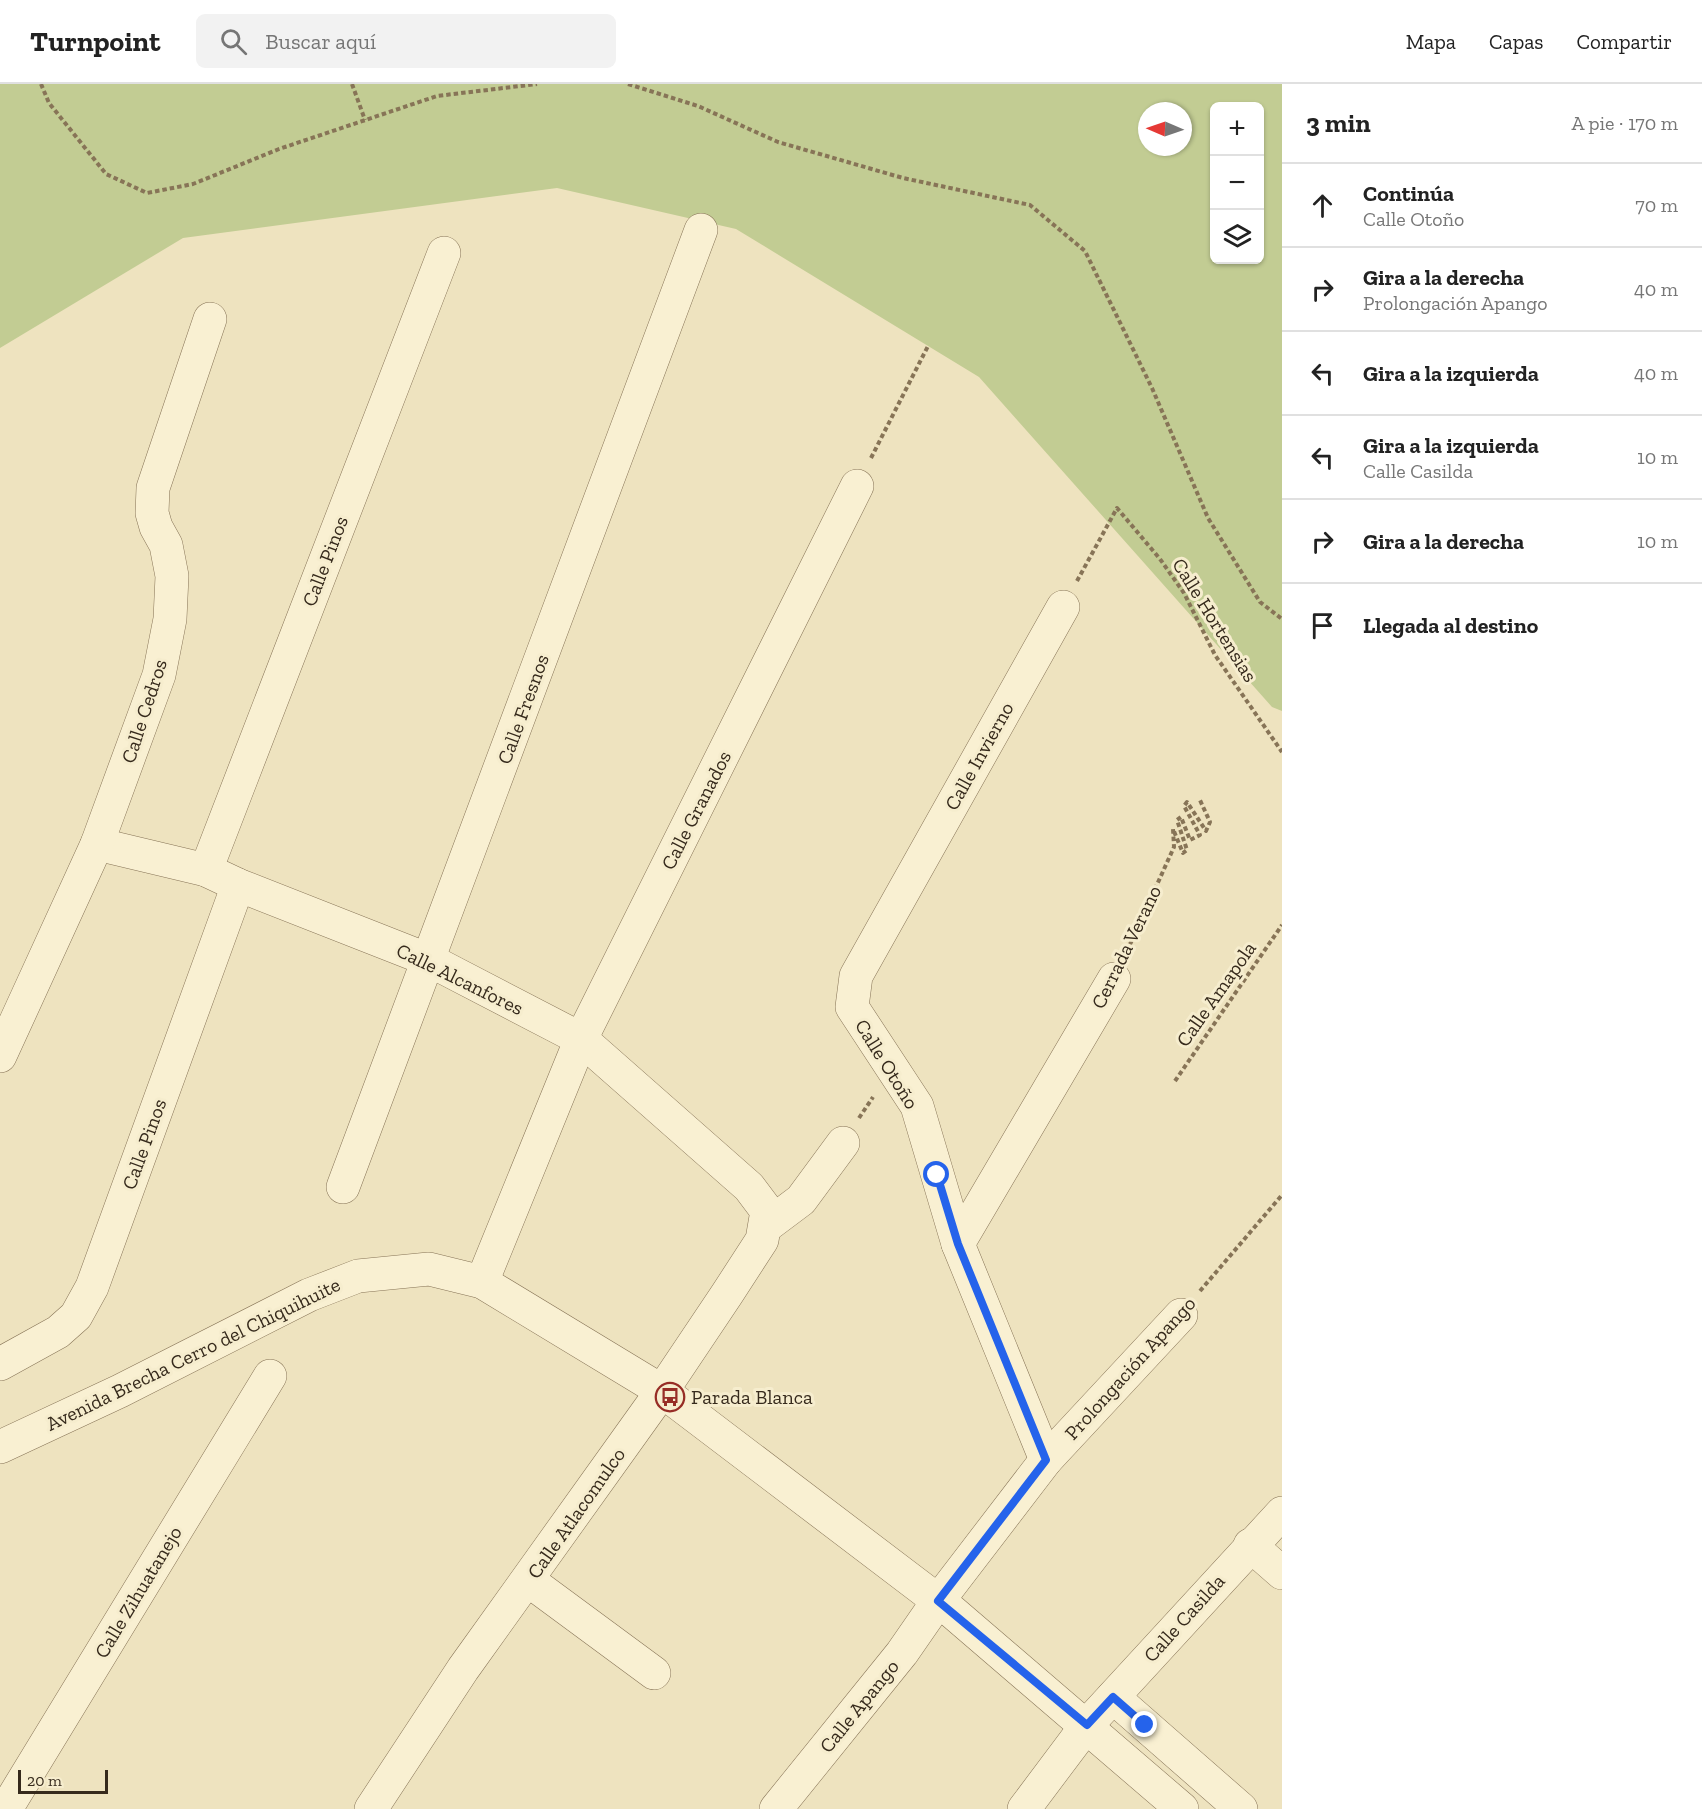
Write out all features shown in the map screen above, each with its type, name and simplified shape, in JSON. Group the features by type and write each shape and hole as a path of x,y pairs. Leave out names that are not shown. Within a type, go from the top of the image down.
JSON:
{"street":[{"name":"Calle Fresnos","path":"343,1186 700,230"},
{"name":"Calle Pinos","path":"206,870 444,253"},
{"name":"Calle Cedros","path":"0,1056 97,844 159,675 170,619 172,576 166,545 156,527 152,513 153,488 210,319"},
{"name":"Calle Granados","path":"482,1282 581,1040 858,486"},
{"name":"Calle Invierno","path":"852,1007 856,976 1063,607"},
{"name":"Calle Alcanfores","path":"97,844 206,870 238,885 429,960 581,1040 749,1186 766,1219"},
{"name":"Calle Pinos","path":"0,1364 58,1332 76,1316 92,1287 238,885"},
{"name":"Cerrada Verano","path":"958,1244 1114,979"},
{"name":"Calle Otoño","path":"852,1007 916,1106 958,1244 1046,1460"},
{"path":"766,1219 801,1200 843,1143"},
{"name":"Calle Atlacomulco","path":"371,1809 464,1669 663,1391 762,1240 766,1219"},
{"name":"Avenida Brecha Cerro del Chiquihuite","path":"0,1447 120,1391 309,1295 358,1276 429,1269 482,1282 663,1391 938,1601 1087,1725 1182,1809"},
{"name":"Prolongación Apango","path":"938,1601 1046,1460 1181,1315"},
{"name":"Calle Zihuatanejo","path":"11,1801 270,1376"},
{"name":"Calle Casilda","path":"1024,1809 1087,1725 1250,1545 1282,1513"},
{"path":"1250,1545 1282,1573"},
{"path":"528,1580 654,1673"},
{"name":"Calle Apango","path":"776,1809 902,1653 938,1601"},
{"path":"1113,1697 1241,1809"}],"path":[{"path":"41,84 49,103 106,174 147,193 193,184 279,149 437,96 537,84"},
{"path":"352,84 365,120"},
{"path":"628,84 698,106 778,142 903,178 1030,205 1085,251 1152,388 1208,518 1260,602 1282,619"},
{"path":"858,486 928,346"},
{"name":"Calle Hortensias","path":"1063,607 1117,508 1160,559 1184,593 1215,654 1282,752"},
{"name":"Cerrada Verano","path":"1114,979 1174,847 1173,829 1183,853 1187,850 1177,820 1181,817 1190,840 1200,835 1184,806 1187,802 1206,831 1210,822 1199,798"},
{"name":"Calle Amapola","path":"1175,1080 1282,925"},
{"path":"843,1143 891,1068"},
{"name":"Prolongación Apango","path":"1181,1315 1282,1195"}],"green space":[{"path":"0,84 1282,84 1282,711 1272,707 979,377 736,229 557,188 183,238 0,348"}],"place":[{"name":"Parada Blanca","path":"670,1397"}],"route":[{"path":"937,1175 958,1244 1046,1460 938,1601 1087,1725 1113,1697 1145,1725"}]}
